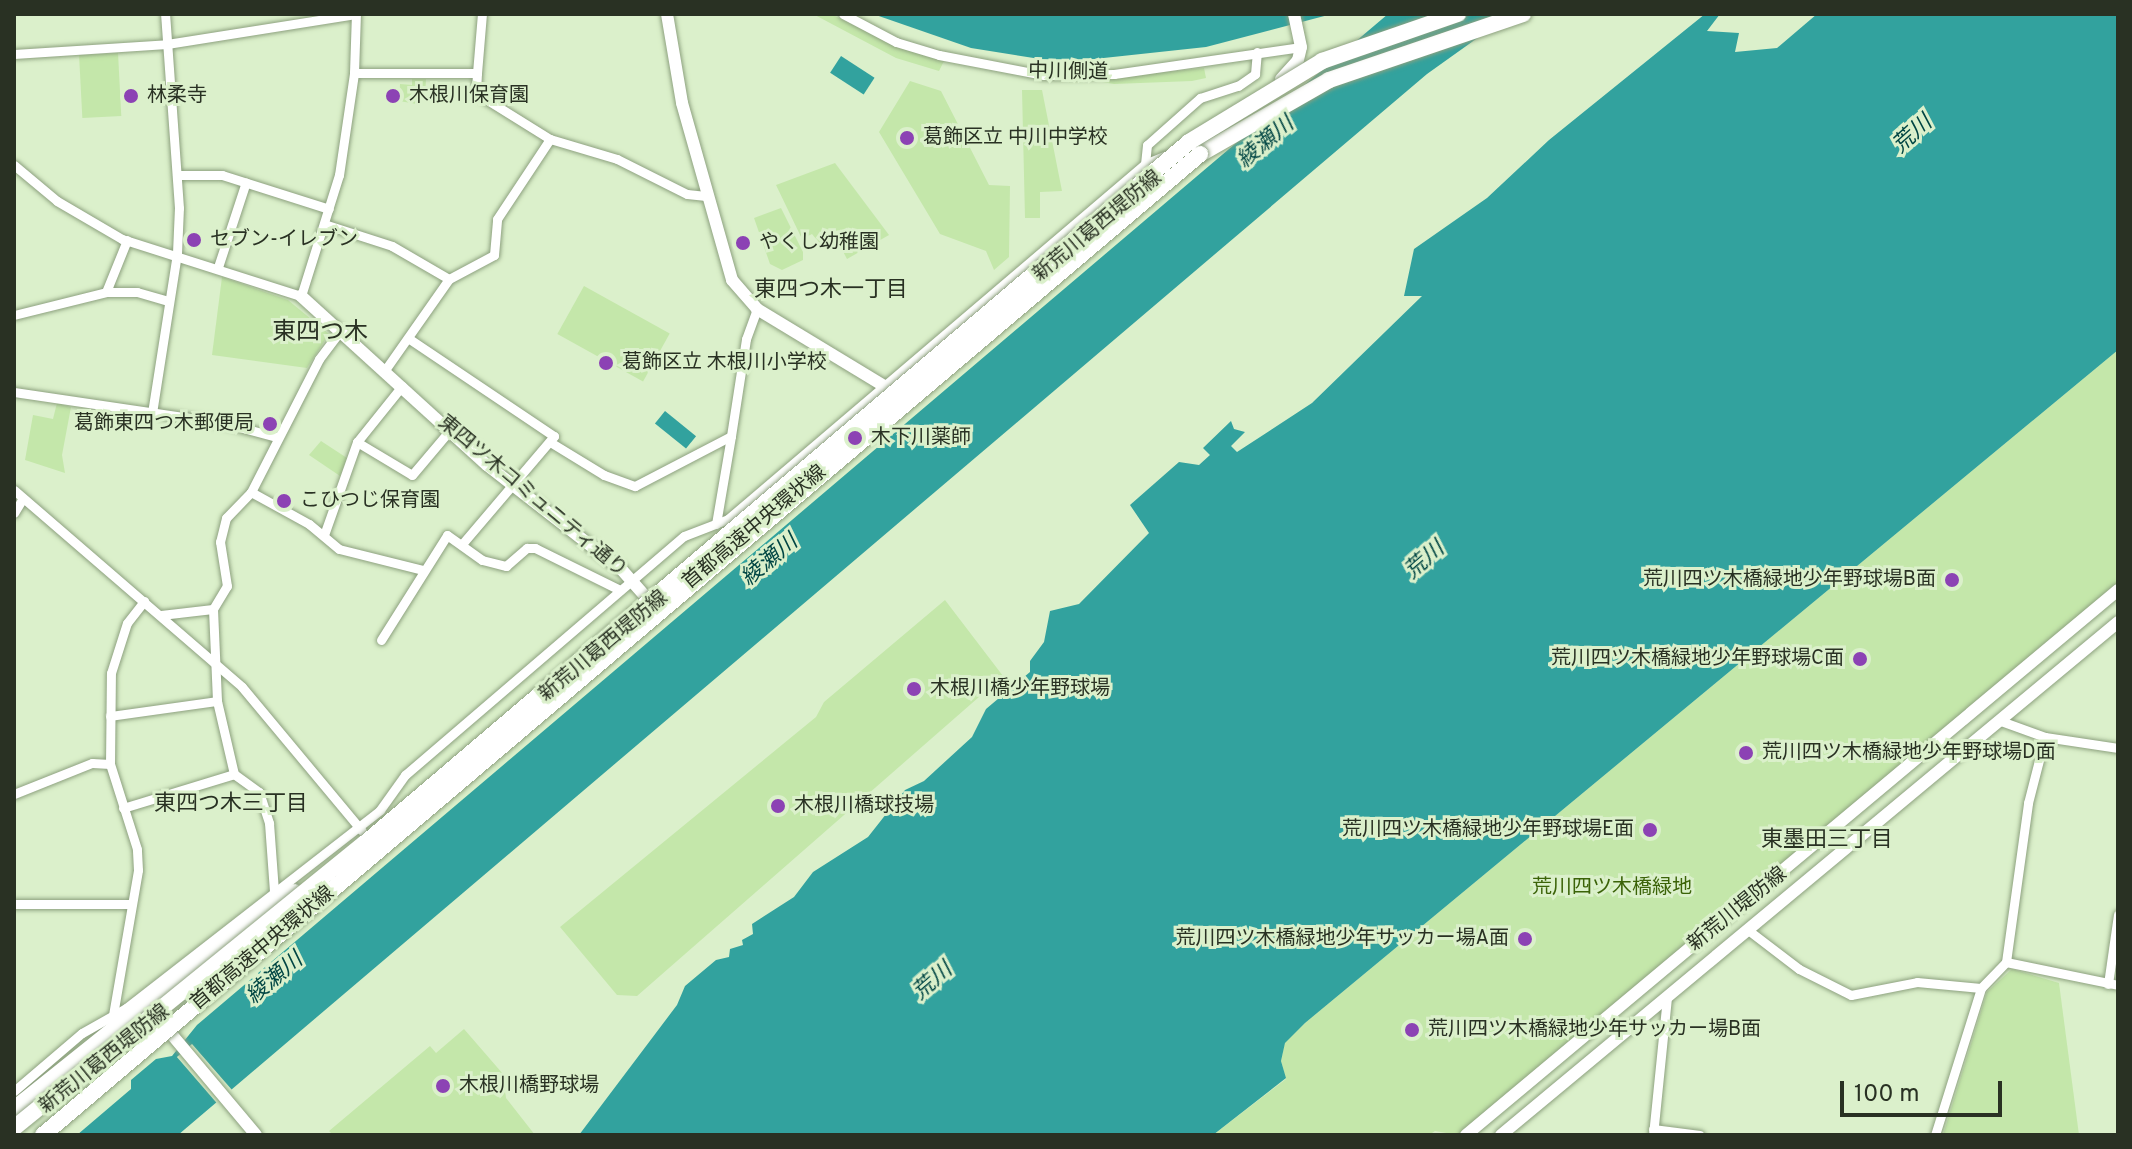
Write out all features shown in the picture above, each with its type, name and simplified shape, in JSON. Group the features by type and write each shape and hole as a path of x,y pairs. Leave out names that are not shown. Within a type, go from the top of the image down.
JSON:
{"highway":[{"name":"首都高速中央環状線","path":"20,1131 368,843 1189,142 1322,61 1458,14"},
{"name":"首都高速中央環状線","path":"43,1135 1200,154 1329,80 1523,14"},
{"path":"14,1109 225,940 368,843"},
{"path":"20,1131 246,961"}],"main road":[{"path":"667,14 706,196 732,280 757,309 899,395"},
{"path":"1294,14 1300,42"},
{"name":"新荒川葛西堤防線","path":"20,1131 653,605 1184,155 1292,70 1300,42"},
{"name":"東四ツ木コミュニティ通り","path":"301,296 513,485 632,580 653,605"},
{"name":"新荒川堤防線","path":"1466,1135 2118,590"},
{"name":"新荒川堤防線","path":"1501,1135 1998,720 2116,628"},
{"path":"157,1017 248,1125"}],"street":[{"path":"152,413 177,253 177,175 165,14"},
{"path":"14,54 167,44 356,14 354,73 339,175 301,296 177,253 127,240 85,219 14,165"},
{"path":"482,14 476,93 550,139 617,159 687,194 706,196"},
{"name":"中川側道","path":"843,14 925,51 1044,75 1114,74 1257,52 1300,42"},
{"path":"1145,164 1147,145 1200,98 1243,84 1255,74 1257,52"},
{"path":"354,73 477,73"},
{"path":"385,370 449,279 494,255 497,219 550,139"},
{"path":"14,1091 82,1033 113,1015 380,810 405,775 620,590 684,536 711,525 884,388 1145,164 1184,155"},
{"path":"177,175 222,175 329,209"},
{"path":"218,267 246,182"},
{"path":"324,224 392,246 449,279"},
{"path":"106,292 127,240"},
{"path":"14,315 106,292 137,292 168,301"},
{"path":"725,544 711,525 731,436 746,339 757,309"},
{"path":"274,891 269,823 259,792 234,774 217,701 213,609 227,586 221,530 251,492 277,437 341,330"},
{"path":"408,338 554,436 462,544"},
{"path":"324,535 357,442 402,386"},
{"path":"14,392 224,423 277,437"},
{"path":"357,442 412,475 450,430"},
{"path":"550,442 604,475 635,486 731,436"},
{"path":"14,490 242,687 359,827 368,843"},
{"path":"251,492 324,535 339,549 423,570"},
{"path":"14,513 23,498"},
{"path":"381,640 447,535 482,560 506,566 527,548 535,548 620,590"},
{"path":"113,1015 137,849 110,764 111,673 127,623 144,601"},
{"path":"161,615 213,609"},
{"path":"110,716 217,701"},
{"path":"1998,720 2045,737 2118,748"},
{"path":"1935,1135 1981,988 2006,962 2028,803 2045,737"},
{"path":"14,794 92,763 110,764"},
{"path":"123,808 234,774"},
{"path":"14,904 130,904"},
{"path":"2006,962 2113,984 2118,915"},
{"path":"1748,930 1799,969 1851,995 1917,982 1981,988"},
{"path":"1667,997 1653,1132 1700,1135"}],"green space":[{"path":"813,14 831,14 887,42 944,61 939,71 896,58"},
{"path":"118,53 121,116 82,118 79,55"},
{"path":"1204,68 1206,78 1192,81 1114,84 1090,80"},
{"path":"412,79 426,79 425,97 417,104 399,101 400,84 412,85"},
{"path":"910,81 941,91 989,185 1010,186 1009,257 994,270 986,251 940,234 879,132"},
{"path":"1022,90 1042,90 1062,191 1040,192 1040,218 1025,218"},
{"path":"835,163 889,235 847,259 838,242 825,250 812,234 802,239 776,185"},
{"path":"781,208 803,252 803,260 782,270 770,264 754,218"},
{"path":"222,277 288,300 329,334 307,368 212,355"},
{"path":"584,286 670,334 643,382 557,334"},
{"name":"荒川四ツ木橋緑地","path":"2118,350 2118,584 1458,1135 1435,1131 1429,1135 1213,1135 1286,1079 1281,1061 1285,1042 1305,1023"},
{"path":"57,403 71,407 62,455 65,473 25,460 33,415 53,419"},
{"path":"321,441 347,458 340,476 309,455"},
{"path":"945,600 1003,676 637,996 617,995 560,927 816,717 824,702"},
{"path":"2012,969 2059,983 2079,1135 1943,1135 1987,992"},
{"name":"木根川橋野球場","path":"464,1029 503,1074 506,1098 535,1135 333,1135 329,1131 430,1046 436,1053"}],"water":[{"path":"873,14 1332,14 1206,47 1085,60 1040,59 971,48"},
{"name":"綾瀬川","path":"1388,14 1511,14 1427,74 178,1135 77,1135 131,1089 131,1080 156,1059 172,1056 197,1025"},
{"name":"荒川","path":"1705,14 1720,14 1707,31 1739,33 1735,52 1777,48 1817,14 2118,14 2118,350 1305,1023 1285,1043 1281,1061 1286,1078 1213,1135 579,1135 677,1005 685,986 716,960 729,957 730,949 743,945 742,940 753,934 752,924 794,897 813,872 868,837 905,790 924,781 972,737 986,709 1030,672 1030,661 1044,642 1050,611 1079,604 1149,533 1130,505 1179,462 1199,465 1210,455 1203,448 1231,421 1234,429 1245,432 1231,446 1237,452 1312,403 1422,296 1404,296 1414,249 1487,198 1549,140"},
{"path":"841,56 875,78 864,95 830,73"},
{"path":"665,411 696,436 686,449 655,423"}],"pier":[{"path":"192,1044 235,1093 220,1106 177,1057"}],"place":[{"name":"林柔寺","path":"131,96"},
{"name":"木根川保育園","path":"393,96"},
{"name":"葛飾区立 中川中学校","path":"907,138"},
{"name":"セブン-イレブン","path":"194,240"},
{"name":"やくし幼稚園","path":"743,243"},
{"name":"葛飾区立 木根川小学校","path":"606,363"},
{"name":"葛飾東四つ木郵便局","path":"270,424"},
{"name":"木下川薬師","path":"855,438"},
{"name":"こひつじ保育園","path":"284,501"},
{"name":"荒川四ツ木橋緑地少年野球場B面","path":"1952,580"},
{"name":"荒川四ツ木橋緑地少年野球場C面","path":"1860,659"},
{"name":"木根川橋少年野球場","path":"914,689"},
{"name":"荒川四ツ木橋緑地少年野球場D面","path":"1746,753"},
{"name":"木根川橋球技場","path":"778,806"},
{"name":"荒川四ツ木橋緑地少年野球場E面","path":"1650,830"},
{"name":"荒川四ツ木橋緑地少年サッカー場A面","path":"1525,939"},
{"name":"荒川四ツ木橋緑地少年サッカー場B面","path":"1412,1030"},
{"name":"木根川橋野球場","path":"443,1086"}],"district":[{"name":"東四つ木一丁目","path":"831,291"},
{"name":"東四つ木","path":"320,334"},
{"name":"東四つ木三丁目","path":"231,805"},
{"name":"東墨田三丁目","path":"1827,841"}]}
